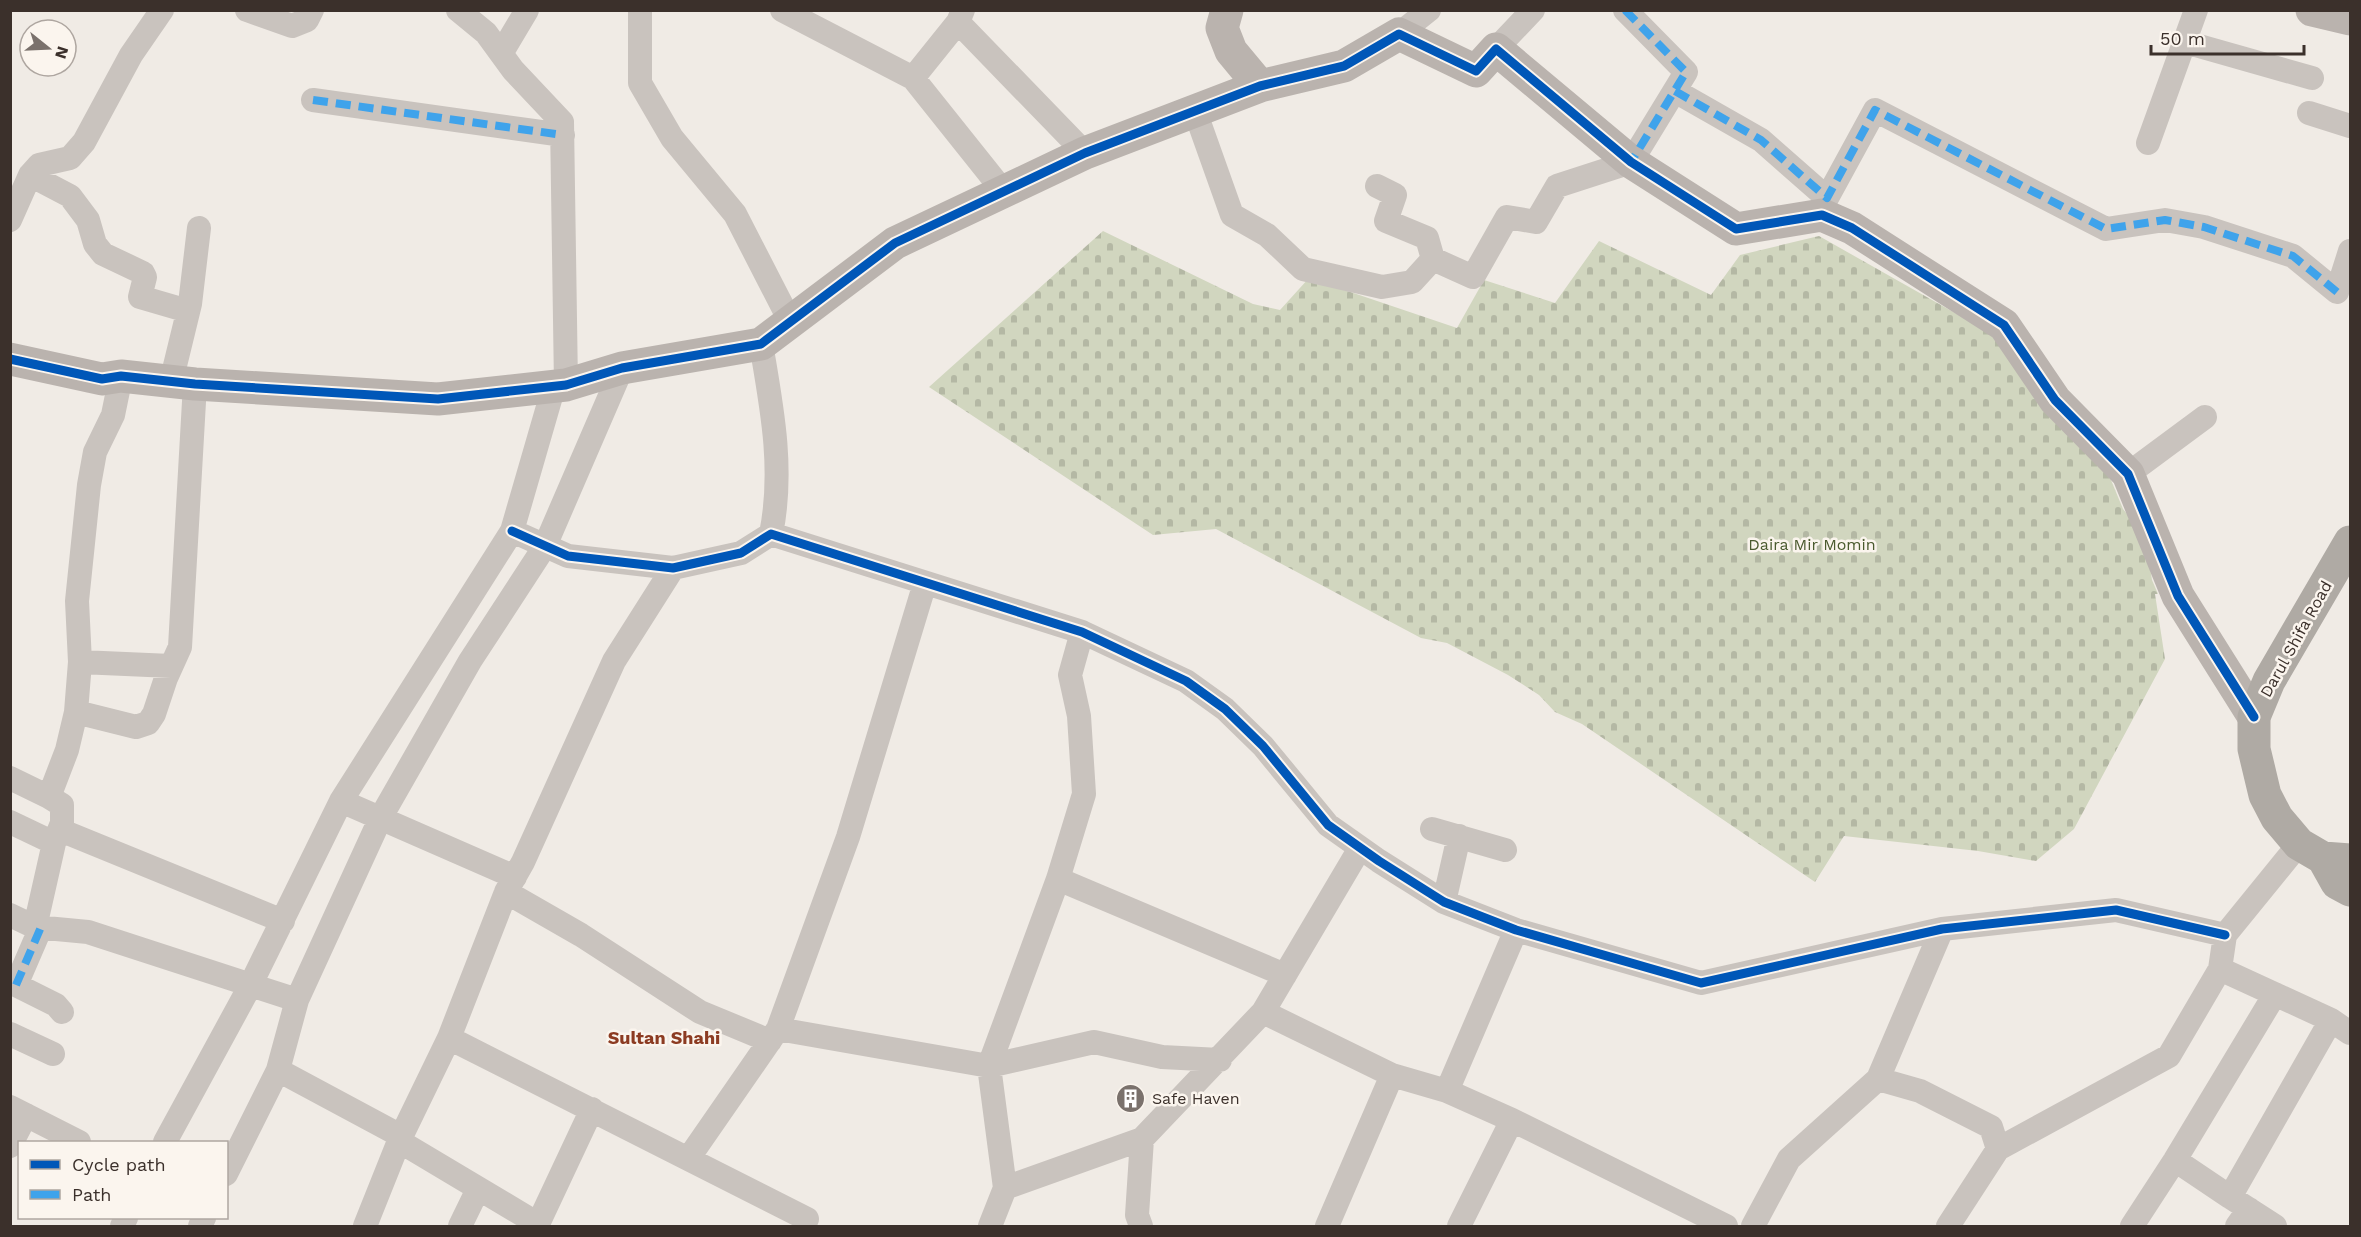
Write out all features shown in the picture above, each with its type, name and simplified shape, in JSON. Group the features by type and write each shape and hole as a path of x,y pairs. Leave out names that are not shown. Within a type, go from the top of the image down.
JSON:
{"highway":[{"name":"Darul Shifa Road","path":"2350,542 2269,681 2254,717 2254,749 2265,795 2277,818 2324,854 2337,883 2350,890"}],"street":[{"path":"10,220 30,175 39,165 70,158 84,142 131,55 162,10"},
{"path":"247,10 292,26 307,20 312,10"},
{"path":"166,1141 250,986 341,801 512,531 560,385 562,122 513,70 486,33 458,10"},
{"path":"502,52 527,10"},
{"path":"640,10 640,83 672,138 735,214 790,321"},
{"path":"782,10 913,78 1004,192"},
{"path":"1227,10 1222,28 1231,51 1260,86"},
{"path":"10,359 102,379 121,376 183,383 438,399 560,385 622,368 761,344 895,243 1085,153 1260,86 1344,66 1399,34 1429,10"},
{"path":"1399,34 1476,71 1533,10"},
{"path":"1433,260 1473,277 1507,217 1536,222 1557,186 1631,162 1686,72 1625,10"},
{"path":"2148,143 2196,10"},
{"path":"2312,10 2350,19"},
{"path":"913,78 960,16 1085,153"},
{"path":"2185,42 2312,78"},
{"path":"1496,49 1631,162 1736,229 1824,206 1875,110 2106,229 2165,220 2204,227 2293,256 2337,292 2350,251"},
{"path":"1675,91 1761,140 1824,206 1852,228 2004,325 2055,400 2128,474 2178,596 2254,717"},
{"path":"313,100 563,135"},
{"path":"1195,111 1232,214 1267,235 1303,269 1382,287 1412,282 1433,260"},
{"path":"2309,113 2350,126"},
{"path":"30,175 70,196 88,220 95,244 103,254 143,273 145,277 140,297 188,311"},
{"path":"1377,186 1395,195 1386,221 1427,238 1433,260"},
{"path":"76,712 102,720 141,727 154,714 180,647 183,383 188,311 199,228"},
{"path":"512,531 568,556 673,568 741,553 771,534 778,500 776,444 761,344"},
{"path":"228,1170 278,1070 297,1000 381,817 470,661 545,546 622,368"},
{"path":"49,797 67,750 76,712 80,662 77,601 88,485 95,452 113,416 121,376"},
{"path":"2128,474 2205,417"},
{"path":"771,534 1082,632 1186,681 1225,709 1263,746 1328,825 1444,902 1516,930 1701,983 1942,929 2116,910 2225,935"},
{"path":"365,1227 400,1138 449,1038 510,885 614,661 673,568"},
{"path":"688,1159 774,1035 848,837 925,583"},
{"path":"990,1227 1005,1188 989,1066 1058,879 1084,795 1079,716 1070,675 1082,632"},
{"path":"80,662 171,666"},
{"path":"10,778 58,802 63,809 38,927 13,984 56,1005 62,1012"},
{"path":"341,801 381,817 510,885 581,935 700,1012 774,1035 989,1066 1094,1042 1162,1057 1220,1060"},
{"path":"10,822 57,836 283,921"},
{"path":"1432,829 1505,850"},
{"path":"1444,902 1459,836"},
{"path":"1005,1188 1143,1139 1263,1012 1360,848"},
{"path":"1948,1227 1998,1149 2169,1056 2220,969 2225,935 2324,854"},
{"path":"1058,879 1285,975"},
{"path":"10,915 38,927 88,932 297,1000"},
{"path":"1753,1227 1789,1159 1878,1080 1942,929"},
{"path":"1447,1091 1516,930"},
{"path":"2220,969 2341,1027 2238,1211"},
{"path":"2132,1227 2275,994"},
{"path":"1263,1012 1392,1075 1447,1091 1512,1120 1699,1221 1726,1227"},
{"path":"10,1034 53,1054"},
{"path":"449,1038 807,1220"},
{"path":"278,1070 400,1138 478,1189 538,1224 592,1109"},
{"path":"1327,1227 1392,1075"},
{"path":"1878,1080 1920,1091 1991,1127 1998,1149"},
{"path":"10,1146 18,1111 75,1141"},
{"path":"1459,1227 1512,1120"},
{"path":"1141,1227 1137,1215 1143,1139"},
{"path":"2175,1160 2238,1211 2275,1227"},
{"path":"460,1227 478,1189"}],"green space":[{"name":"Daira Mir Momin","path":"1103,231 1253,304 1280,310 1309,278 1457,328 1484,280 1555,303 1599,241 1711,295 1740,255 1819,236 1978,326 1993,331 2111,480 2123,509 2145,536 2152,580 2158,594 2155,594 2165,659 2074,829 2036,861 1978,851 1844,836 1815,882 1582,724 1555,712 1539,695 1508,675 1447,643 1421,638 1216,529 1153,535 929,387"}],"marked path":[{"path":"1625,10 1686,72 1631,162"},
{"path":"1675,91 1761,140 1827,198 1875,110 2106,229 2165,220 2204,227 2293,256 2337,292"},
{"path":"313,100 563,135"},
{"path":"16,985 41,927"}],"cycle path":[{"path":"10,359 102,379 121,376 195,384 438,399 566,385 622,368 761,344 895,243 1085,153 1260,86 1344,66 1399,34 1476,71 1496,49 1631,162 1736,229 1822,215 1852,228 2004,325 2055,400 2128,474 2178,596 2254,717"},
{"path":"512,531 568,556 673,568 741,553 771,534 1082,632 1186,681 1225,709 1263,746 1328,825 1444,902 1516,930 1701,983 1942,929 2116,910 2225,935"}],"place":[{"name":"Safe Haven","path":"1131,1098"}],"district":[{"name":"Sultan Shahi","path":"664,1037"}]}
